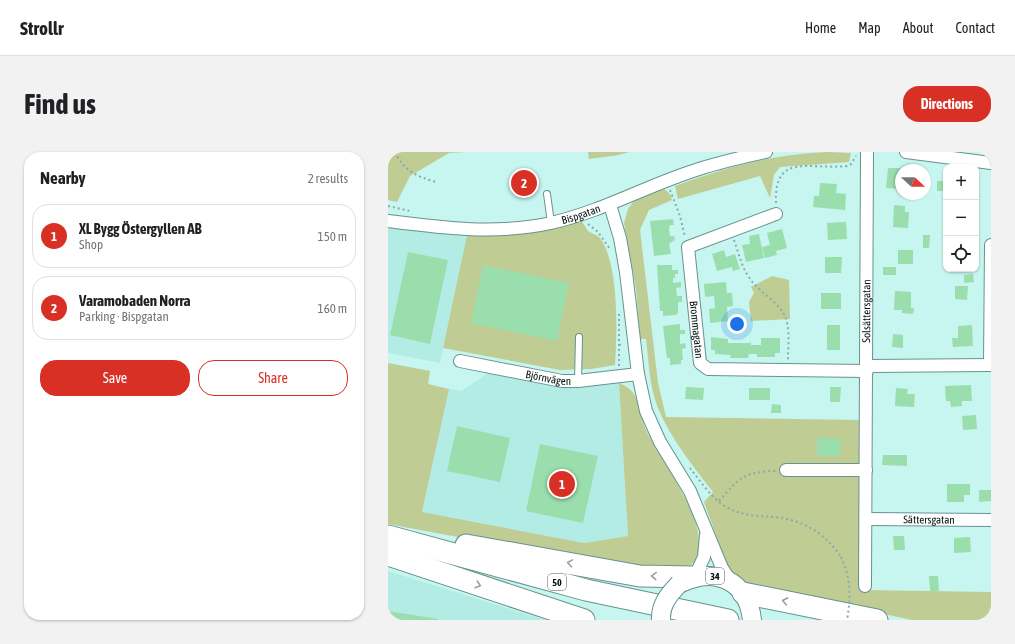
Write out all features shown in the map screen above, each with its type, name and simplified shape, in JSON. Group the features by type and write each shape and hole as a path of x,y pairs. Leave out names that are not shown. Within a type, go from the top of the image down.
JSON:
{"highway":[{"path":"388,531 640,576 689,579"},
{"name":"50","path":"388,536 586,590 728,620"},
{"name":"50","path":"388,549 687,620"},
{"path":"388,555 584,620"},
{"path":"740,591 877,620"}],"main road":[{"name":"34","path":"689,579 714,576 740,591"},
{"path":"660,620 663,604 670,593 689,579"},
{"path":"740,591 751,610 752,620"}],"street":[{"name":"Bispgatan","path":"388,220 449,228 489,230 519,228 582,214 610,205 698,169 766,152"},
{"name":"Solsättersgatan","path":"865,586 867,152"},
{"path":"906,152 991,163"},
{"path":"610,205 620,238 626,272 634,344 642,396 652,425 690,491 699,510 706,532 722,568 740,591"},
{"path":"688,247 776,214"},
{"path":"991,245 991,365"},
{"name":"Brommagatan","path":"688,247 700,363 708,369 867,369 991,365"},
{"name":"Björnvägen","path":"460,361 542,378 578,381 638,374"},
{"path":"786,470 866,470"},
{"name":"Sättersgatan","path":"866,519 991,520"},
{"path":"689,579 704,557 706,532"}],"lane":[{"path":"547,194 551,222"},
{"path":"578,381 579,337"}],"path":[{"path":"388,158 392,152"},
{"path":"395,152 401,163 408,169 418,176 436,182"},
{"path":"776,214 775,187 779,175 783,170 795,166 847,166 851,164 857,152"},
{"path":"666,181 680,216 688,247"},
{"path":"388,206 411,212"},
{"path":"582,214 586,222 605,240 612,257"},
{"path":"731,232 746,272 760,291 777,305 786,318 788,328 787,369"},
{"path":"618,306 618,377"},
{"path":"619,344 634,344"},
{"path":"686,462 710,493 726,507 744,514 798,522 827,539 841,557 850,583 851,596 847,620"},
{"path":"718,500 734,484 746,475 757,472 786,470"}],"shaded area":[{"path":"388,225 467,235 440,363 388,353"},
{"path":"490,372 577,388 619,383 628,536 584,543 422,512 449,389 461,391"},
{"path":"388,571 545,620 388,620"}],"green space":[{"path":"388,152 466,152 449,153 410,176 397,202 388,200"},
{"path":"588,152 629,152 619,155 589,159"},
{"path":"828,152 851,153 849,162 780,167 774,175 770,198 760,176 678,199 675,186 732,167 788,155"},
{"path":"663,188 670,194 672,200 649,210 640,230 658,383 666,417 863,420 862,590 991,592 991,620 912,620 748,585 729,571 704,502 713,492 682,452 663,419 653,391 646,339 640,339 636,289 624,223 628,209 633,202"},
{"path":"581,220 588,231 601,239 608,253 616,302 615,365 591,369 560,370 443,348 467,235 528,232"},
{"path":"772,276 789,280 790,319 751,321 749,302 754,293 751,287"},
{"path":"388,363 430,371 428,384 449,389 422,512 584,543 628,536 619,383 627,387 634,394 646,429 681,490 695,520 699,548 698,555 695,560 685,570 570,558 388,524"}],"building":[{"path":"888,168 895,168 895,189 886,188"},
{"path":"937,181 943,181 943,191 937,191"},
{"path":"820,183 837,184 836,193 846,194 845,210 813,207 814,196 819,196"},
{"path":"894,205 905,206 905,212 909,212 908,228 893,227"},
{"path":"673,219 674,225 670,225 669,229 670,236 674,236 675,240 669,244 671,254 654,256 650,221"},
{"path":"846,222 847,239 828,240 827,223"},
{"path":"782,229 787,248 776,251 777,255 765,258 762,247 770,245 767,233"},
{"path":"759,234 764,258 746,262 742,245 750,244 749,236"},
{"path":"923,235 930,235 929,248 923,248"},
{"path":"724,250 726,257 735,254 740,269 733,271 732,267 717,271 712,254"},
{"path":"898,250 913,250 913,264 898,264"},
{"path":"408,252 448,260 430,344 390,335"},
{"path":"825,257 842,257 841,273 825,273"},
{"path":"483,265 569,283 557,341 471,323"},
{"path":"657,265 672,265 672,270 678,270 678,274 675,274 675,278 673,278 673,283 681,282 681,287 676,288 677,296 682,296 682,302 678,302 678,313 676,315 663,316 663,311 660,311"},
{"path":"883,267 896,267 896,275 883,275"},
{"path":"973,274 974,282 964,283 964,275"},
{"path":"726,282 727,293 732,293 733,306 727,307 728,321 710,323 709,309 715,308 714,296 705,297 704,284"},
{"path":"955,286 968,286 967,300 955,299"},
{"path":"895,291 911,292 911,308 914,308 913,314 902,313 902,310 894,310"},
{"path":"821,293 841,293 841,309 821,309"},
{"path":"680,324 680,330 685,330 685,334 680,334 680,344 685,343 686,348 682,349 683,360 681,360 681,364 670,365 670,358 667,358 663,326"},
{"path":"827,325 840,325 840,350 827,350"},
{"path":"972,325 973,346 953,347 952,338 958,338 958,326"},
{"path":"893,334 903,335 903,348 892,347"},
{"path":"711,337 728,339 728,343 750,343 751,341 751,345 761,345 761,338 780,338 780,353 775,353 775,357 757,357 757,354 749,354 748,358 730,358 731,355 715,354 715,350 711,350"},
{"path":"971,385 972,401 962,401 962,406 951,407 950,401 946,401 945,386"},
{"path":"686,387 704,388 703,400 685,399"},
{"path":"830,387 841,387 840,402 830,402"},
{"path":"749,388 770,388 770,400 749,400"},
{"path":"896,388 908,389 907,394 915,394 914,407 895,406"},
{"path":"772,404 781,405 781,413 771,413"},
{"path":"976,415 977,429 963,430 962,416"},
{"path":"457,426 510,438 500,482 447,471"},
{"path":"817,438 841,439 840,456 817,456"},
{"path":"540,444 598,456 583,523 526,511"},
{"path":"883,455 907,455 907,466 882,465"},
{"path":"947,484 970,484 970,495 964,495 964,502 947,502"},
{"path":"979,490 991,490 991,501 979,502"},
{"path":"893,536 904,536 905,550 894,550"},
{"path":"970,537 971,552 954,553 954,538"},
{"path":"929,576 938,576 939,591 930,591"},
{"path":"388,611 438,619 438,620 388,620"}],"place":[{"name":"Varamobaden Norra","path":"524,183"},
{"name":"XL Bygg Östergyllen AB","path":"562,484"}]}
